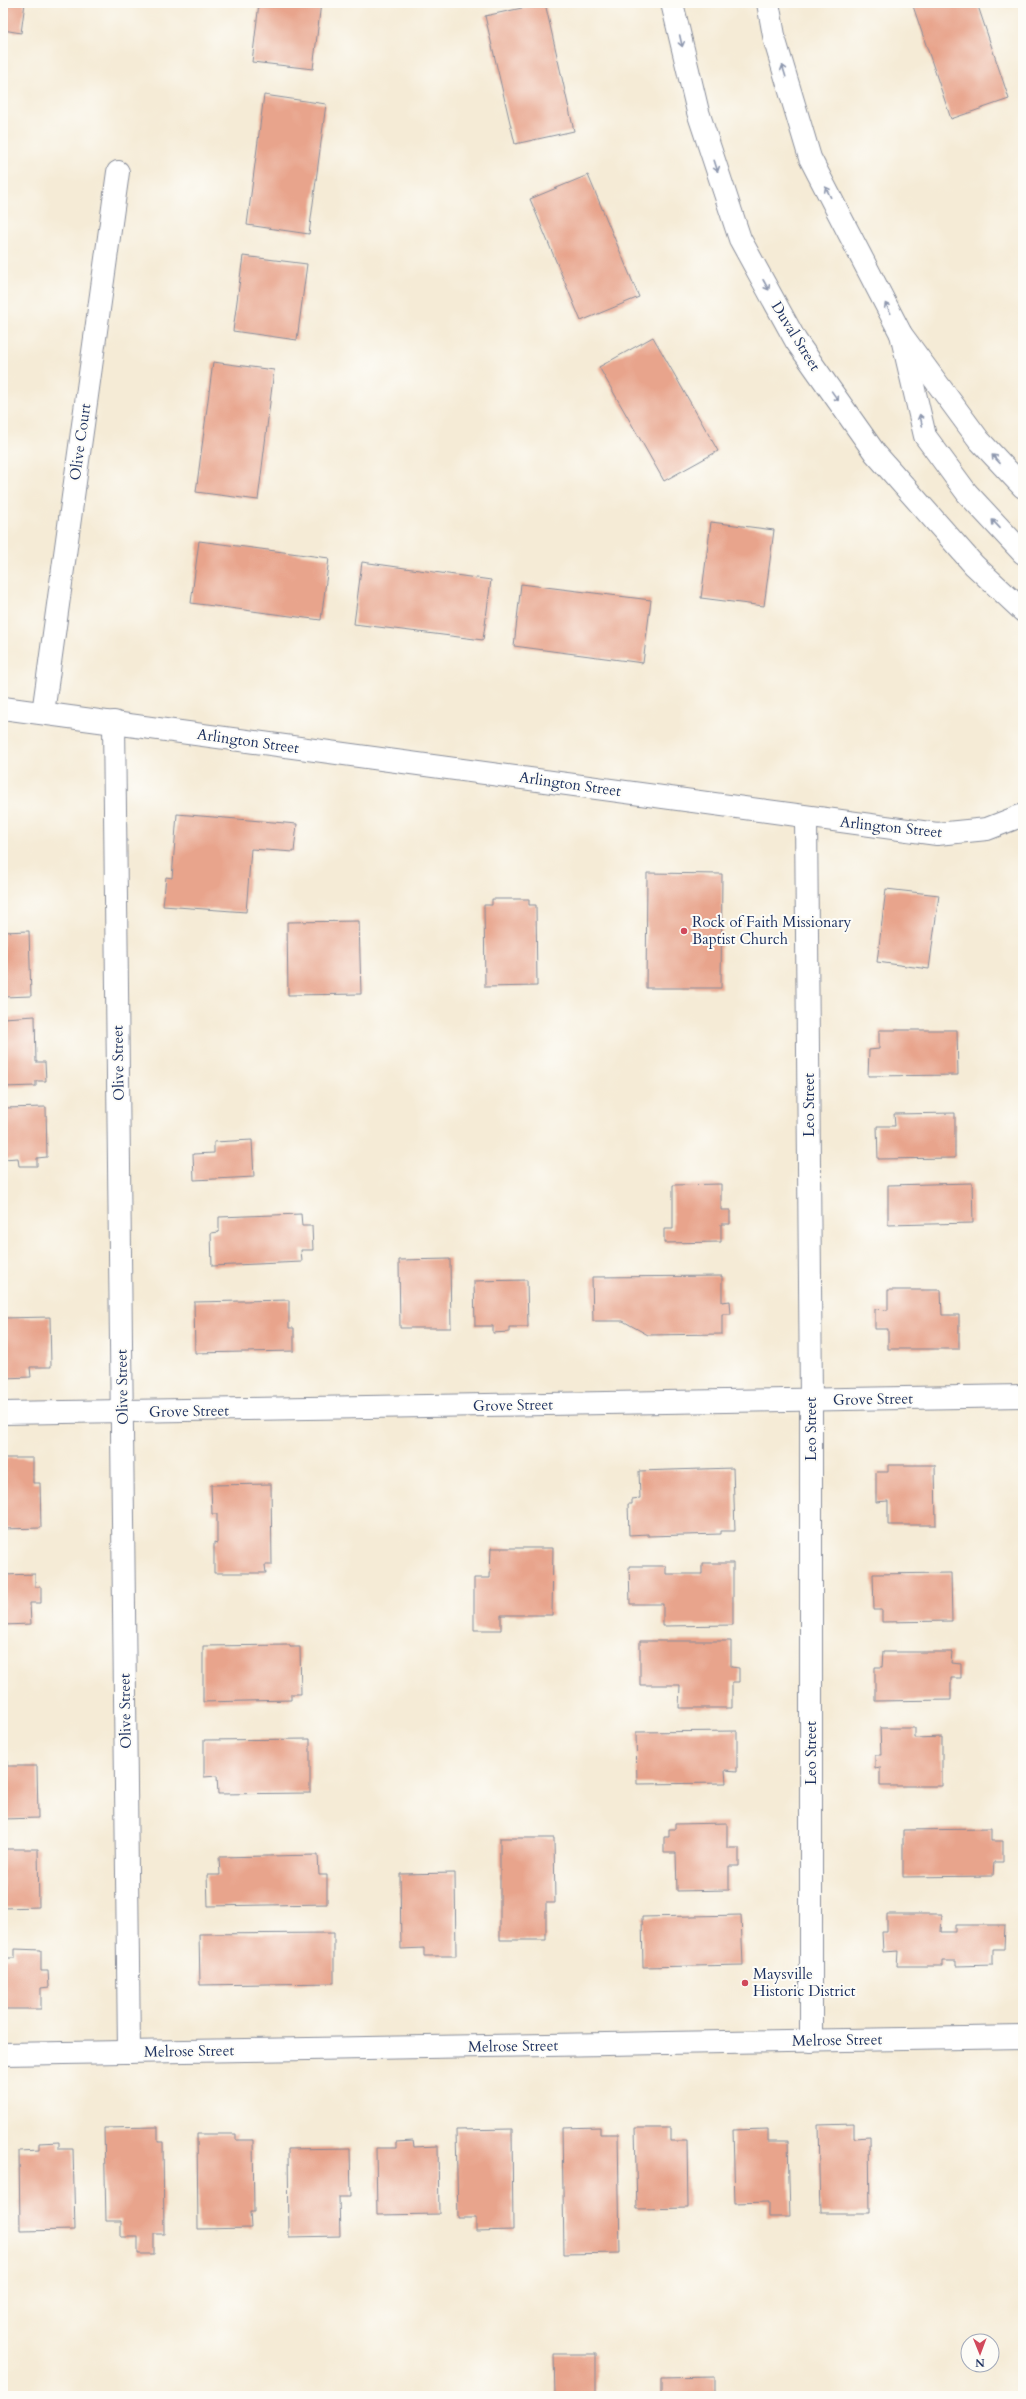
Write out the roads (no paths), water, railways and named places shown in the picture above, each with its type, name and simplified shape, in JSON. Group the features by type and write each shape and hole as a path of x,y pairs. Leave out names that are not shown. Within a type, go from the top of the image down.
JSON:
{"street":[{"name":"Duval Street","path":"672,3 698,112 740,239 796,341 875,453 974,565 1023,612"},
{"path":"768,3 775,41 810,158 901,334 979,440 1022,485"},
{"name":"Olive Court","path":"42,713 118,172"},
{"path":"901,334 925,436 967,493 1023,553"},
{"path":"3,708 42,713"},
{"name":"Arlington Street","path":"42,713 937,834 987,830 1023,816"},
{"name":"Olive Street","path":"114,722 129,2052"},
{"name":"Leo Street","path":"806,817 812,1400 811,2041"},
{"name":"Grove Street","path":"3,1413 1023,1396"},
{"name":"Melrose Street","path":"3,2054 1023,2037"}],"place":[{"name":"Rock of Faith Missionary Baptist Church","path":"684,931"},
{"name":"Maysville Historic District","path":"745,1983"}]}
